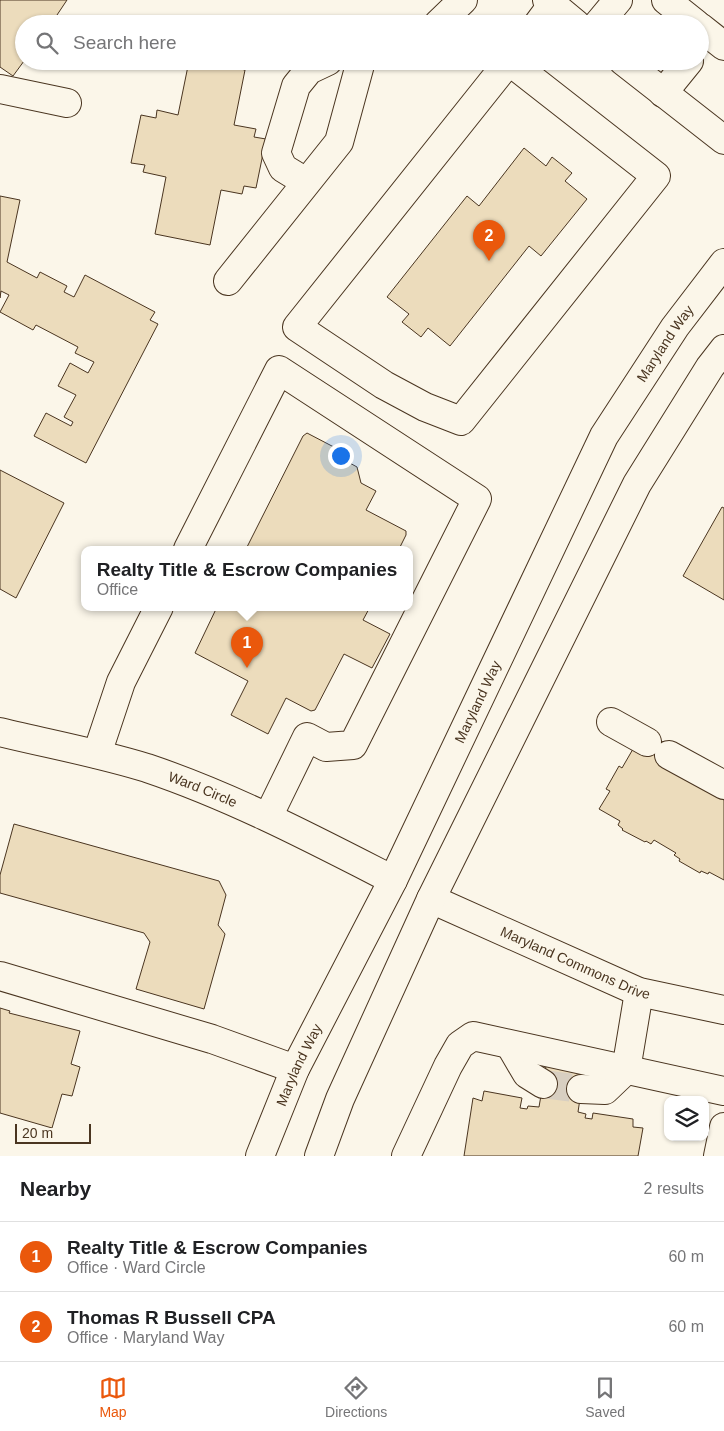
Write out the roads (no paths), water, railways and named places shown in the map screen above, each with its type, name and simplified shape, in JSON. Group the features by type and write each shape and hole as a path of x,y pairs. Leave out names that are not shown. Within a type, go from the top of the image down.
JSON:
{"main road":[{"path":"447,15 463,0"},
{"path":"606,15 618,0"},
{"path":"666,0 683,15"},
{"path":"306,182 283,168 276,153 296,86 309,70"},
{"path":"228,281 339,142 359,70"},
{"path":"502,70 297,327 384,385 425,407 461,421 656,176 521,70"},
{"path":"634,70 724,140"},
{"path":"663,93 682,70"},
{"path":"0,89 67,102"},
{"name":"Maryland Way","path":"260,1156 295,1069 393,880 604,436 674,327 724,263"},
{"path":"319,1156 340,1099 431,899 637,484 710,367 724,349"},
{"path":"190,546 279,370 477,499 353,745 326,747 307,737 268,817"},
{"path":"97,754 121,682 158,611"},
{"path":"611,722 724,785"},
{"name":"Ward Circle","path":"0,732 97,754 149,769 268,817 393,880"},
{"name":"Maryland Commons Drive","path":"393,880 431,899 639,992 724,1010"},
{"path":"0,976 212,1039 295,1069"},
{"path":"582,1089 605,1090 626,1070 639,992"},
{"path":"406,1156 448,1066 460,1045 473,1036 724,1092"},
{"path":"510,1045 527,1074 543,1084"},
{"path":"718,1156 724,1127"}],"tunnel":[{"path":"543,1084 581,1089"}],"place":[{"name":"Thomas R Bussell CPA","path":"489,261"},
{"name":"Realty Title & Escrow Companies","path":"247,668"}]}
